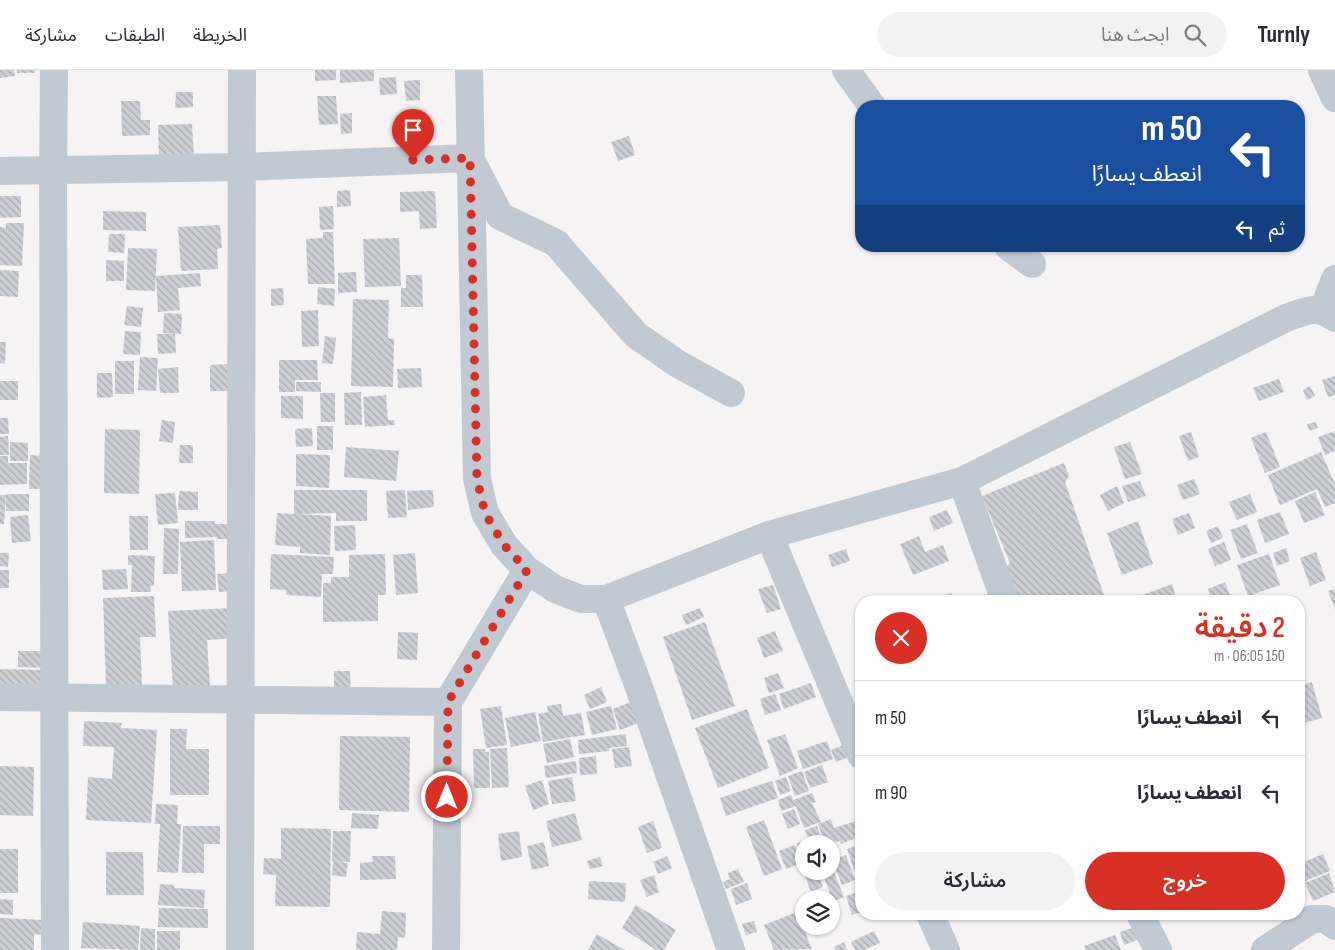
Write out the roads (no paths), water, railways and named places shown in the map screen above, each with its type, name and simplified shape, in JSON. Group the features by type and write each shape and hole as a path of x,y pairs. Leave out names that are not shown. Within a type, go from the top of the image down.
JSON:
{"street":[{"path":"54,70 53,698 55,950"},
{"path":"240,950 242,70"},
{"path":"469,70 477,479 485,513 504,545 527,570 555,589 581,599 606,599 769,535 962,481 1286,318 1312,309 1329,314 1335,279"},
{"path":"846,70 868,100"},
{"path":"1322,70 1335,98"},
{"path":"0,171 241,167 470,158"},
{"path":"470,158 500,216 556,243 636,335 678,364 731,392"},
{"path":"1016,252 1032,264"},
{"path":"962,481 1002,595"},
{"path":"769,535 855,740"},
{"path":"446,950 448,702 527,570"},
{"path":"606,599 731,950"},
{"path":"0,697 448,702"},
{"path":"1265,950 1312,919 1326,919 1335,926"},
{"path":"933,920 946,950"},
{"path":"1143,920 1158,950"}]}
